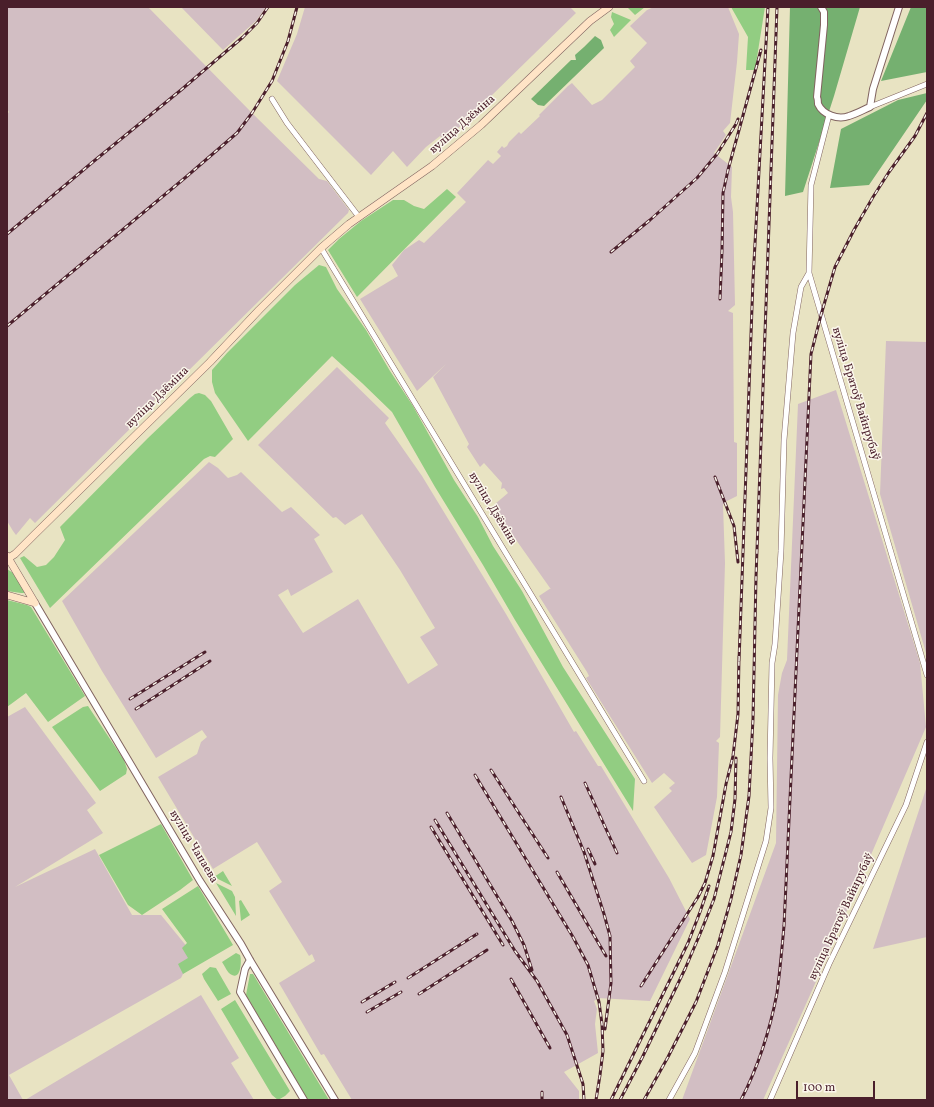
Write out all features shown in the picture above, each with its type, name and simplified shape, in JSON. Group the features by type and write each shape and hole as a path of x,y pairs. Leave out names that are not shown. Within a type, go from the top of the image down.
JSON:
{"main road":[{"name":"вуліца Дзёміна","path":"8,558 30,539 196,377 321,248 359,216 432,166 477,129 590,21 610,7"},
{"name":"вуліца Чапаева","path":"8,558 35,603"},
{"path":"7,595 35,603"}],"street":[{"path":"821,7 824,12 824,25 817,97 818,104 829,115 847,117 927,84"},
{"path":"870,107 873,89 899,7"},
{"path":"272,99 287,123 359,216"},
{"name":"вуліца Братоў Вайнрубаў","path":"829,115 812,185 809,273 927,675"},
{"name":"вуліца Дзёміна","path":"321,248 644,782"},
{"path":"669,1100 695,1053 725,972 766,841 771,808 770,758 772,663 775,644 782,551 784,440 793,333 801,287 809,273"},
{"name":"вуліца Чапаева","path":"35,603 200,881 241,944 335,1100"},
{"name":"вуліца Братоў Вайнрубаў","path":"770,1100 830,964 906,806 927,742"},
{"path":"250,960 245,969 240,992 304,1100"}],"shaded area":[{"path":"7,7 148,7 319,179 327,181 349,210 348,213 178,381 171,379 157,394 152,407 35,523 30,518 16,535 7,521 7,114 9,112 7,109"},
{"path":"181,7 266,7 256,21 223,50"},
{"path":"305,7 570,7 576,13 445,141 440,136 426,147 407,167 393,151 371,175 277,81 297,34"},
{"path":"654,7 728,7 739,34 730,123 723,131 726,135 714,153 732,167 731,197 733,212 735,305 728,311 733,313 734,442 737,443 737,496 725,502 723,505 725,563 720,737 716,741 719,743 717,797 706,855 692,863 654,807 672,791 669,788 675,783 664,773 652,783 586,678 589,676 587,672 539,596 551,588 495,510 495,504 508,493 504,488 501,489 502,483 484,463 480,467 467,447 469,444 433,377 446,364 417,391 360,299 398,276 392,265 404,250 419,240 424,243 466,202 457,193 488,160 493,164 501,156 497,152 502,146 504,148 507,146 519,132 521,134 568,86 572,83 592,105 602,100 635,67 630,61 647,43 630,26 647,10"},
{"path":"886,341 927,342 927,653 880,494"},
{"path":"337,367 389,418 385,423 422,476 506,614 574,732 576,731 598,766 601,766 669,878 690,919 650,1001 598,998 594,1001 597,1009 595,1024 598,1053 564,1072 579,1091 579,1100 352,1100 324,1054 321,1055 279,983 315,961 312,954 309,956 269,891 282,882 257,842 213,869 158,777 197,754 201,742 207,737 202,730 156,758 102,671 62,601 209,462 218,468 228,478 241,472 282,512 291,507 320,535 314,539 333,572 291,596 288,589 278,595 303,633 358,599 408,684 438,665 420,637 435,628 400,570 362,514 345,525 336,517 333,518 258,445"},
{"path":"836,390 920,663 926,727 827,957 763,1100 682,1100 776,843 778,695 782,673 787,660 798,404"},
{"path":"25,707 96,803 87,810 103,833 15,887 95,849 132,915 161,915 193,954 181,978 9,1075 23,1100 7,1100 7,717"},
{"path":"927,786 927,937 873,949"},
{"path":"201,995 239,1058 231,1063 254,1100 25,1100"}],"green space":[{"path":"627,7 645,7 635,15"},
{"path":"731,7 765,7 755,70 746,70 748,37"},
{"path":"790,7 860,7 834,96 803,192 785,196"},
{"path":"911,7 927,7 927,72 881,81"},
{"path":"612,12 631,20 614,37 610,30 614,24 611,17"},
{"path":"595,36 601,40 604,48 544,106 538,105 531,99 571,60 576,60 575,55"},
{"path":"927,93 927,100 869,185 830,188 841,129 898,100"},
{"path":"447,189 456,197 357,297 328,250 361,221 393,200 404,200 414,206 424,209"},
{"path":"319,265 326,267 337,289 366,330 413,406 454,480 478,517 493,546 522,591 563,667 635,779 633,811 515,620 392,412 332,356 248,441 215,393 212,382 212,370 295,285"},
{"path":"199,393 205,395 211,401 233,439 215,457 210,456 204,459 50,608 20,558 24,556 37,567 46,565 54,557 65,540 60,527 148,438 190,398"},
{"path":"7,569 13,573 25,592 24,593 7,591"},
{"path":"7,600 31,607 85,696 48,722 26,693 7,707"},
{"path":"88,706 124,760 127,769 126,774 100,791 52,727 83,707"},
{"path":"161,824 193,880 142,915 128,905 99,855"},
{"path":"223,871 232,886 214,877"},
{"path":"216,883 232,891 235,897 236,916"},
{"path":"198,886 233,945 183,974 178,964 188,958 182,948 187,943 162,909"},
{"path":"241,900 250,915 241,921 239,901"},
{"path":"236,953 240,955 241,965 239,972 235,976 229,973 222,962"},
{"path":"210,967 216,968 231,994 218,1001 202,974"},
{"path":"250,974 253,974 329,1100 308,1100 246,995"},
{"path":"235,1000 290,1091 278,1100 272,1095 221,1009"}],"railway":[{"path":"7,234 243,37 257,23 268,7"},
{"path":"7,326 237,133 252,113 272,81 288,41 297,7"},
{"path":"739,661 753,280 768,7"},
{"path":"644,1100 696,1002 718,945 731,899 741,855 749,796 753,719 756,577 777,7"},
{"path":"720,299 723,193 761,50"},
{"path":"741,1100 763,1048 771,1021 777,993 782,951 811,354 835,267 873,197 915,136 927,113"},
{"path":"611,252 697,178 717,154 738,119"},
{"path":"715,477 734,526 738,562"},
{"path":"130,699 205,652"},
{"path":"641,986 698,897 705,883 713,856 726,784 733,756 738,714 739,656"},
{"path":"136,709 210,661"},
{"path":"620,1100 685,969 714,899 731,832 735,799 736,758"},
{"path":"491,770 548,858"},
{"path":"475,775 573,937 588,965 599,1002 602,1024 603,1051 596,1100"},
{"path":"585,783 617,853"},
{"path":"561,797 584,852 610,936 611,983 605,1029"},
{"path":"447,813 512,921 524,945 532,970"},
{"path":"435,820 515,951 537,981 567,1035 583,1084 584,1100"},
{"path":"431,827 503,945"},
{"path":"588,849 595,864"},
{"path":"557,872 606,956"},
{"path":"611,1100 688,943 709,886"},
{"path":"408,978 477,934"},
{"path":"419,994 487,950"},
{"path":"511,979 550,1048"},
{"path":"362,1002 395,982"},
{"path":"367,1012 401,992"},
{"path":"542,1092 542,1100"}]}
